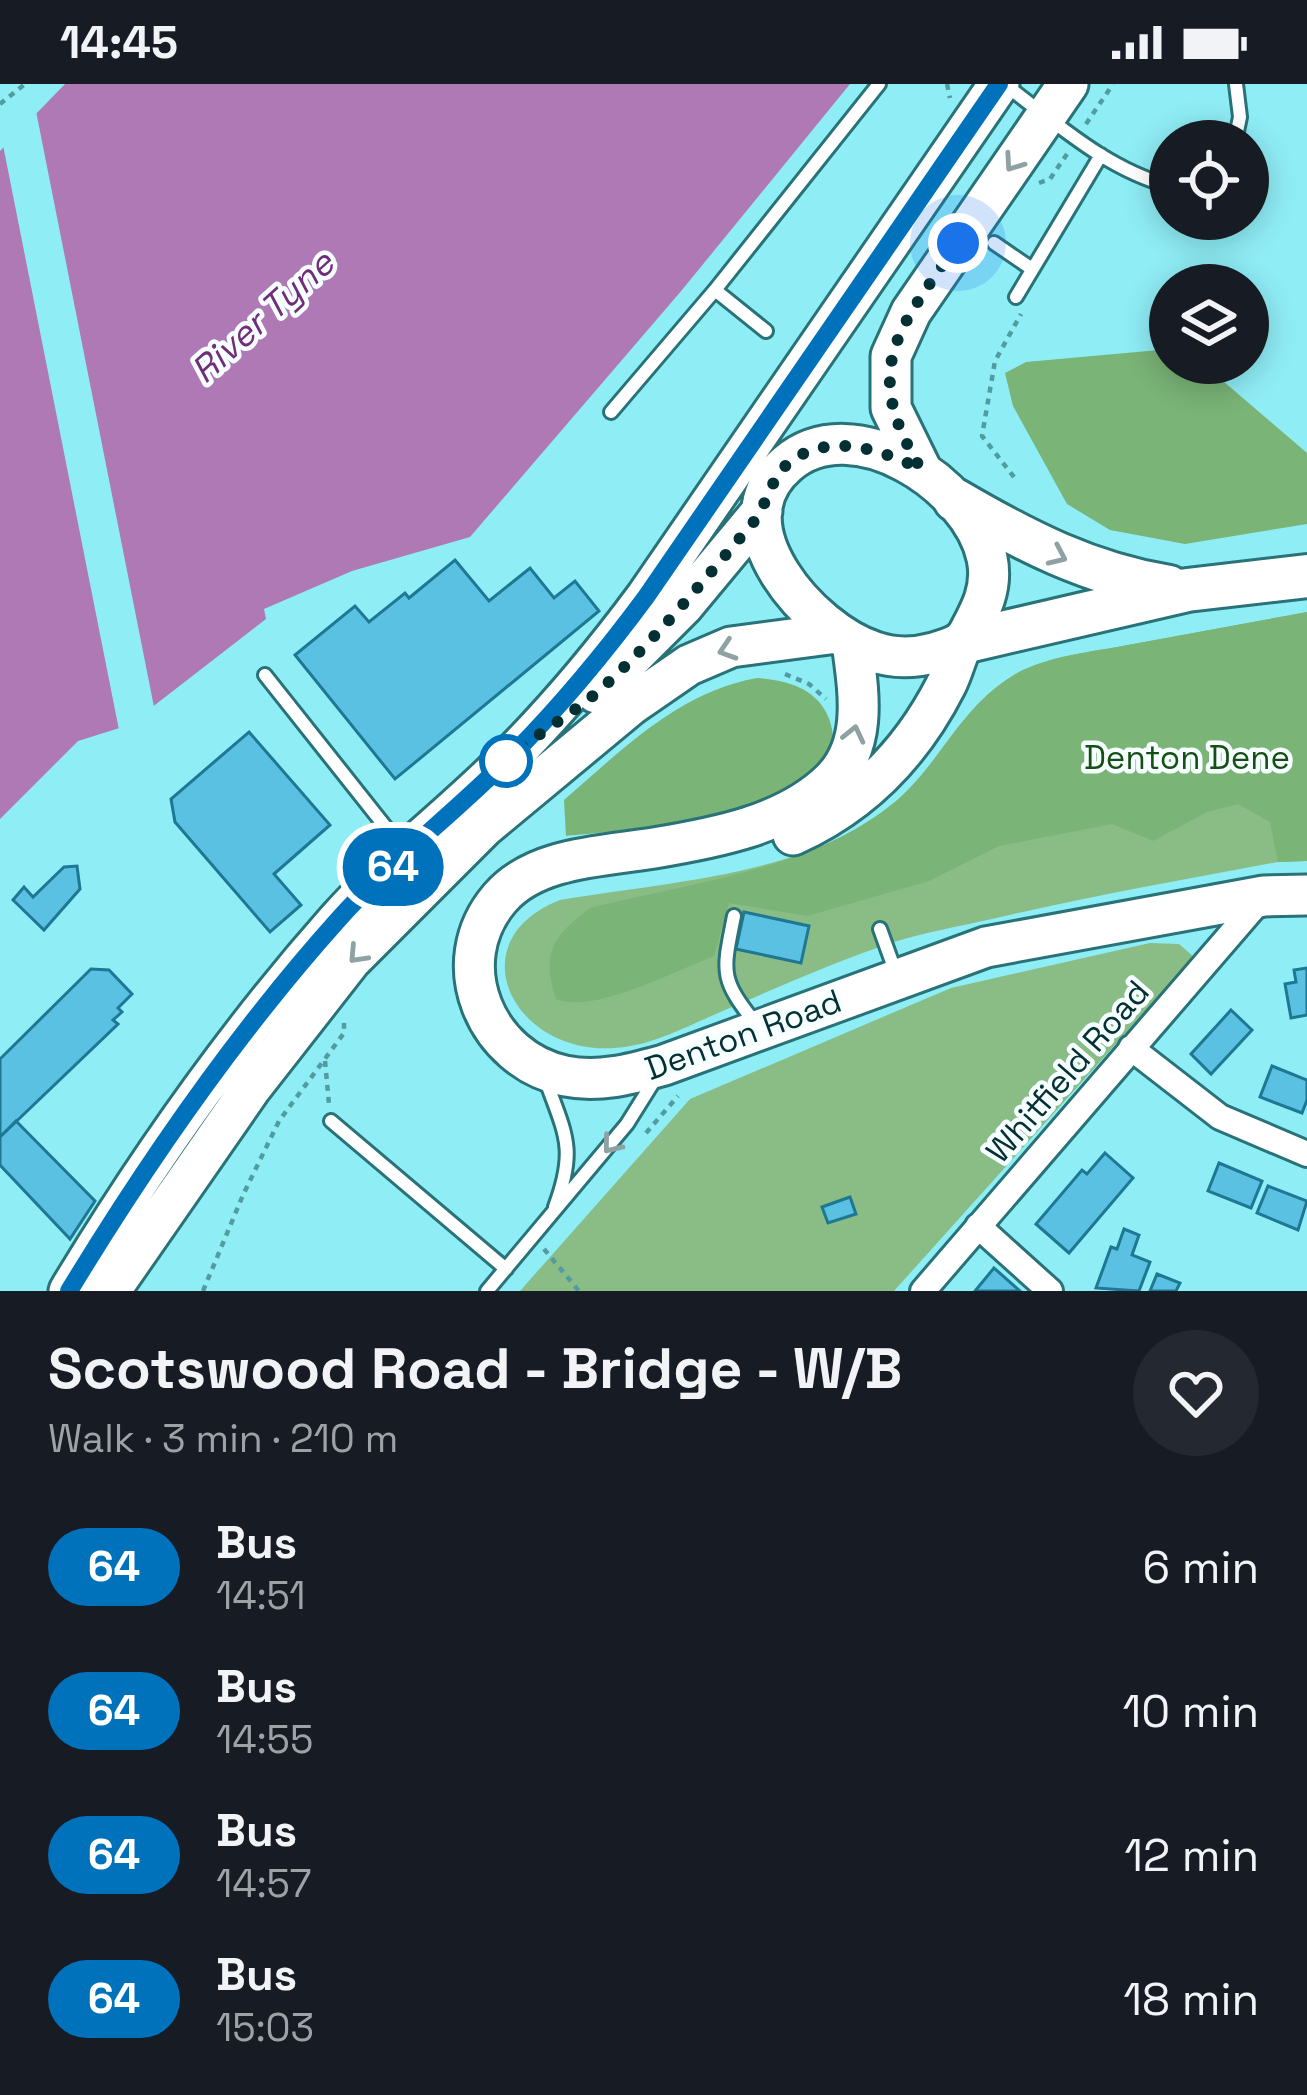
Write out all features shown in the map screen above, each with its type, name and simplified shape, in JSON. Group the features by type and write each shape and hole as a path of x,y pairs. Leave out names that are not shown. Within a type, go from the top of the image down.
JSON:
{"highway":[{"path":"956,500 1077,564 1129,580 1187,590"},
{"path":"963,642 1187,590 1307,576"}],"main road":[{"path":"69,1291 121,1205 222,1061 339,918 515,752 595,664 1001,84"},
{"path":"921,469 891,408 890,356 911,312 1057,100"},
{"path":"542,1070 504,1045 482,1011 475,984 483,927 499,899 541,871 759,824 815,796 847,760 858,724 844,638 774,567 764,546 769,443 778,406"},
{"path":"515,752 562,722 634,658 705,582 788,462 825,446 864,448 921,469 956,500 982,540 988,567 983,608 949,680 908,746 845,808 788,837 759,844 657,848"},
{"path":"110,1291 250,1088 351,960 484,827 631,705 689,665 730,647 844,638 893,656 938,653 963,642"},
{"name":"Denton Road","path":"542,1070 591,1079 672,1080 760,1029 986,947 1264,896 1307,895"}],"street":[{"name":"Whitfield Road","path":"923,1291 1264,896"},
{"path":"1131,1048 1220,1117 1307,1154"},
{"path":"979,1226 1050,1291"}],"lane":[{"path":"611,412 879,84"},
{"path":"1001,84 1057,100 1102,155 1149,180"},
{"path":"1236,84 1239,120"},
{"path":"1016,297 1102,155"},
{"path":"994,243 1033,268"},
{"path":"715,290 766,331"},
{"path":"265,675 406,854"},
{"path":"734,916 724,965 727,984 760,1029"},
{"path":"880,929 897,977"},
{"path":"542,1070 569,1147 568,1172 550,1219"},
{"path":"487,1291 627,1124 672,1080"},
{"path":"331,1121 506,1269"}],"path":[{"path":"0,104 25,84"},
{"path":"1014,477 982,436 995,362 1021,315 1016,297"},
{"path":"776,673 809,684 831,708"},
{"path":"203,1291 279,1121 344,1033 336,1009"},
{"path":"325,1057 331,1121"},
{"path":"634,1147 672,1080"},
{"path":"534,1238 579,1291"},
{"path":"533,1264 545,1251"}],"green space":[{"path":"1149,351 1149,384 1226,384 1307,453 1307,524 1185,544 1110,530 1067,504 1013,406 1005,373 1026,362"},
{"name":"Denton Dene","path":"1307,612 1307,861 1278,862 1135,889 906,938 671,1034 628,1046 578,1045 548,1034 525,1015 510,992 505,967 510,941 528,918 560,900 742,870 830,842 869,822 903,795 967,716 1014,675 1070,656"},
{"name":"Denton Dene","path":"1307,612 1307,861 1278,862 1270,822 1238,804 1207,812 1153,841 1112,824 999,846 929,881 807,916 729,903 714,956 612,996 591,1001 556,999 550,969 554,946 567,927 590,908 751,871 828,843 863,824 912,786 979,703 1014,675 1070,656"},
{"path":"757,678 798,687 815,697 827,714 831,748 814,775 779,795 734,811 685,822 566,836 564,800 630,743 702,696"},
{"path":"1150,943 1179,944 1194,957 894,1291 520,1291 690,1099 951,988"}],"water":[{"name":"River Tyne","path":"65,84 850,84 682,290 470,537 352,571 264,609 266,619 129,725 78,741 0,819 0,151"}],"pier":[{"path":"35,106 155,712 120,735 2,140"}],"building":[{"path":"455,560 489,601 530,568 554,598 575,581 599,611 395,779 295,655 355,606 369,622 405,593 409,598"},
{"path":"249,732 330,825 274,874 301,905 270,932 175,822 171,799"},
{"path":"77,866 80,889 44,930 13,900 24,887 33,897 64,867"},
{"path":"744,912 809,926 801,963 736,949"},
{"path":"1307,968 1307,1015 1291,1018 1285,984 1296,982 1294,970"},
{"path":"91,969 109,970 132,994 118,1008 122,1012 113,1020 118,1024 0,1137 0,1059"},
{"path":"1231,1010 1252,1030 1211,1074 1191,1054"},
{"path":"1272,1066 1307,1080 1302,1113 1260,1097"},
{"path":"16,1121 95,1201 70,1239 0,1165 0,1137"},
{"path":"1105,1153 1133,1178 1069,1253 1036,1224 1082,1170 1087,1174"},
{"path":"1219,1163 1262,1181 1251,1208 1208,1191"},
{"path":"1268,1186 1307,1201 1298,1230 1257,1213"},
{"path":"850,1197 856,1214 828,1223 822,1207"},
{"path":"1124,1229 1139,1235 1132,1255 1150,1262 1139,1291 1096,1288 1111,1247 1117,1249"},
{"path":"994,1268 1020,1291 975,1291"},
{"path":"1157,1274 1180,1283 1176,1291 1150,1291"}],"bus line":[{"name":"64","path":"69,1291 121,1205 222,1061 339,918 515,752 595,664 999,84"}],"route":[{"path":"506,761 562,722 634,658 705,582 762,511 778,472 788,462 825,446 852,446 921,469 891,408 890,356 911,312 958,243"}]}
